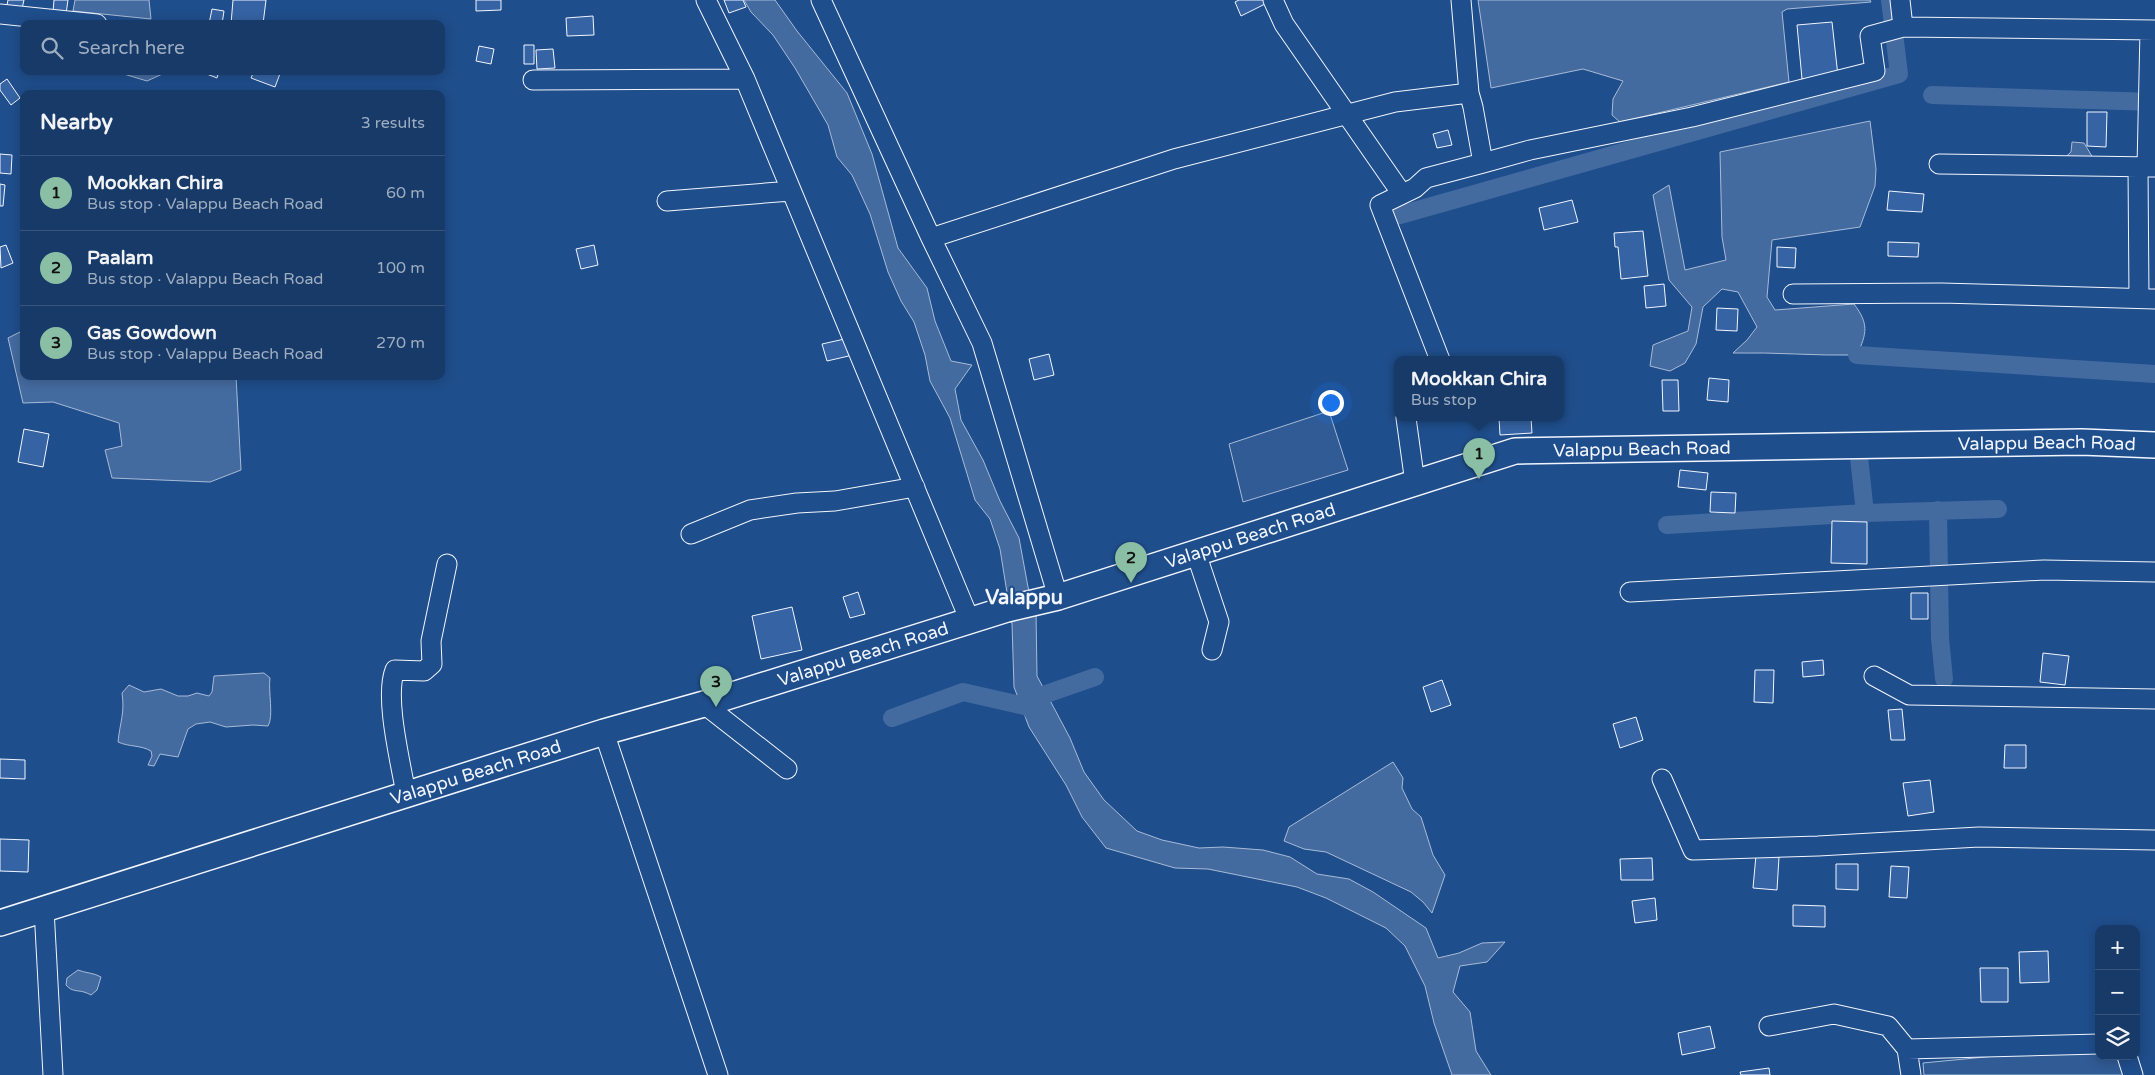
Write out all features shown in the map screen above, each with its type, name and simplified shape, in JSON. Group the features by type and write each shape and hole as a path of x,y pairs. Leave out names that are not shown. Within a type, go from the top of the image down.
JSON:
{"main road":[{"name":"Valappu Beach Road","path":"0,923 604,732 704,704 1007,609 1047,600 1514,451 2082,442 2155,445"}],"street":[{"path":"706,0 745,79 970,622"},
{"path":"821,0 930,238 982,343 1047,600"},
{"path":"1273,0 1284,24 1402,194"},
{"path":"1461,0 1468,92 1483,163"},
{"path":"1896,29 1900,0"},
{"path":"0,14 58,20"},
{"path":"1438,356 1380,205 1415,188 1426,178 1530,150 1692,116 1875,71 1870,36 1896,29 2153,30 2147,167 2147,298 1941,293 1793,294"},
{"path":"534,80 745,79"},
{"path":"930,238 1174,158 1395,102 1468,92"},
{"path":"1939,164 2147,167"},
{"path":"667,201 791,190"},
{"path":"1406,421 1415,482"},
{"path":"691,534 750,510 797,503 835,501 915,487"},
{"path":"1196,553 1219,622 1212,650"},
{"path":"406,794 392,700 392,677 395,670 424,671 432,664 431,642 447,564"},
{"path":"1630,592 2044,570 2155,572"},
{"path":"1874,676 1909,695 2155,699"},
{"path":"704,704 787,768"},
{"path":"604,732 718,1075"},
{"path":"1662,779 1693,850 1818,846 1979,837 2155,840"},
{"path":"44,909 53,1075"},
{"path":"1769,1026 1834,1014 1888,1026 1907,1049 1911,1075"},
{"path":"1907,1049 2095,1044"},
{"path":"2128,1060 2133,1075"}],"shaded area":[{"path":"75,0 149,0 151,19 73,11"},
{"path":"744,0 775,0 797,31 847,93 872,154 898,248 927,288 935,321 951,361 972,365 955,389 961,420 983,460 1000,501 1019,538 1028,587 1036,613 1037,676 1070,738 1084,772 1104,800 1137,831 1162,840 1199,848 1223,847 1263,850 1290,857 1317,874 1349,879 1373,892 1426,928 1438,958 1459,953 1482,943 1505,942 1487,962 1460,966 1453,992 1470,1012 1476,1051 1491,1075 1452,1075 1434,1023 1425,986 1405,946 1386,928 1326,898 1297,887 1208,869 1175,868 1106,848 1082,817 1066,785 1029,727 1014,687 1012,624 1000,549 990,519 975,500 950,418 930,381 925,355 914,322 901,301 888,272 870,214 852,175 837,157 828,125 795,68 773,35 751,12"},
{"path":"1478,0 1870,0 1871,2 1787,9 1782,12 1789,82 1620,122 1612,115 1613,99 1623,81 1583,69 1491,88"},
{"path":"127,75 160,75 147,81"},
{"path":"1870,121 1876,169 1875,186 1860,227 1772,240 1767,297 1775,310 1854,304 1862,317 1865,329 1863,341 1857,355 1733,353 1757,327 1738,292 1722,289 1703,307 1696,344 1685,363 1670,371 1650,366 1653,345 1688,331 1692,307 1669,280 1653,195 1669,185 1685,270 1726,260 1722,237 1720,152"},
{"path":"2072,142 2084,143 2093,158 2060,162 2071,152"},
{"path":"20,332 20,380 236,380 241,470 210,482 112,478 105,450 122,446 119,423 53,402 23,403 8,338"},
{"path":"1329,411 1348,470 1243,502 1229,444"},
{"path":"264,673 270,678 271,717 268,726 226,727 210,722 196,724 188,729 178,757 160,754 154,766 148,765 152,756 151,751 118,742 123,712 122,693 129,685 144,692 161,689 178,696 188,696 197,693 209,696 212,692 214,676"},
{"path":"1393,762 1403,778 1402,788 1412,809 1421,817 1433,855 1445,875 1432,913 1411,892 1326,852 1304,849 1284,841 1289,827"},
{"path":"78,970 101,977 97,990 91,995 72,990 66,985 67,978"},
{"path":"2095,1046 2095,1060 2123,1060 2126,1075 1924,1075 1923,1063"}],"building":[{"path":"8,0 24,0 21,13 6,10"},
{"path":"54,0 68,0 66,14 53,12"},
{"path":"233,0 266,0 264,20 231,20"},
{"path":"476,0 501,0 501,10 476,11"},
{"path":"724,0 743,0 746,7 729,13"},
{"path":"1239,0 1263,0 1265,4 1241,16 1235,2"},
{"path":"212,9 224,11 223,20 210,20"},
{"path":"593,16 594,35 567,36 566,18"},
{"path":"1832,22 1838,76 1802,79 1797,25"},
{"path":"524,45 534,45 534,64 524,64"},
{"path":"479,46 494,49 491,64 476,61"},
{"path":"553,49 555,68 537,69 536,50"},
{"path":"252,75 280,75 275,87 251,78"},
{"path":"7,79 20,98 11,105 0,90 0,84"},
{"path":"2087,112 2107,112 2106,147 2087,146"},
{"path":"1448,130 1452,145 1437,148 1433,134"},
{"path":"0,154 12,155 11,174 0,173"},
{"path":"0,184 5,185 3,206 0,206"},
{"path":"1889,191 1924,194 1922,212 1887,210"},
{"path":"1572,200 1578,222 1544,230 1539,208"},
{"path":"1643,231 1648,276 1621,279 1618,247 1615,247 1614,233"},
{"path":"1888,242 1919,243 1918,257 1888,256"},
{"path":"6,245 13,263 1,268 0,247"},
{"path":"594,245 598,265 581,269 576,249"},
{"path":"1777,247 1796,248 1795,268 1777,267"},
{"path":"1664,284 1666,306 1646,308 1644,286"},
{"path":"1717,308 1738,309 1737,331 1716,330"},
{"path":"849,338 853,355 827,361 822,344"},
{"path":"1049,354 1054,375 1034,380 1029,359"},
{"path":"1709,378 1729,380 1728,402 1707,400"},
{"path":"1662,380 1678,380 1679,411 1663,411"},
{"path":"1499,421 1531,421 1532,433 1500,435"},
{"path":"24,429 49,434 43,467 18,462"},
{"path":"1680,470 1708,473 1706,490 1678,487"},
{"path":"1711,492 1736,493 1735,513 1710,512"},
{"path":"1832,521 1867,522 1867,564 1831,563"},
{"path":"858,592 865,614 850,618 843,597"},
{"path":"1911,593 1928,593 1928,619 1911,619"},
{"path":"792,607 802,650 761,659 752,616"},
{"path":"2043,653 2069,656 2065,685 2040,682"},
{"path":"1823,660 1824,675 1803,677 1802,662"},
{"path":"1755,670 1774,670 1773,703 1754,702"},
{"path":"1442,680 1451,705 1431,712 1423,687"},
{"path":"1902,709 1905,740 1891,740 1888,710"},
{"path":"1636,717 1643,740 1620,748 1613,724"},
{"path":"2005,745 2026,745 2026,768 2004,768"},
{"path":"0,759 25,760 25,779 0,778"},
{"path":"1930,780 1934,812 1908,816 1903,783"},
{"path":"0,839 29,840 28,872 0,871"},
{"path":"1756,855 1779,857 1777,890 1753,888"},
{"path":"1652,858 1653,880 1621,880 1620,859"},
{"path":"1836,864 1858,864 1858,890 1836,889"},
{"path":"1891,866 1909,867 1907,898 1889,897"},
{"path":"1655,898 1657,920 1635,923 1632,901"},
{"path":"1793,905 1825,906 1825,927 1793,926"},
{"path":"2048,951 2049,982 2020,983 2019,952"},
{"path":"1980,968 2008,968 2008,1002 1981,1002"},
{"path":"1710,1026 1715,1048 1682,1055 1678,1033"},
{"path":"1769,1068 1770,1075 1741,1075 1740,1072"}],"waterway":[{"path":"1400,215 1899,74 1890,0"},
{"path":"1932,95 2155,102"},
{"path":"1857,355 2155,374"},
{"path":"1667,525 1865,513 1859,457"},
{"path":"1865,513 1998,509"},
{"path":"1938,510 1940,638 1944,679"},
{"path":"1026,701 1095,677"},
{"path":"892,718 963,692 1029,707 1039,720"}],"place":[{"name":"Mookkan Chira","path":"1479,479"},
{"name":"Paalam","path":"1131,583"},
{"name":"Gas Gowdown","path":"716,707"}],"district":[{"name":"Valappu","path":"1024,598"}]}
